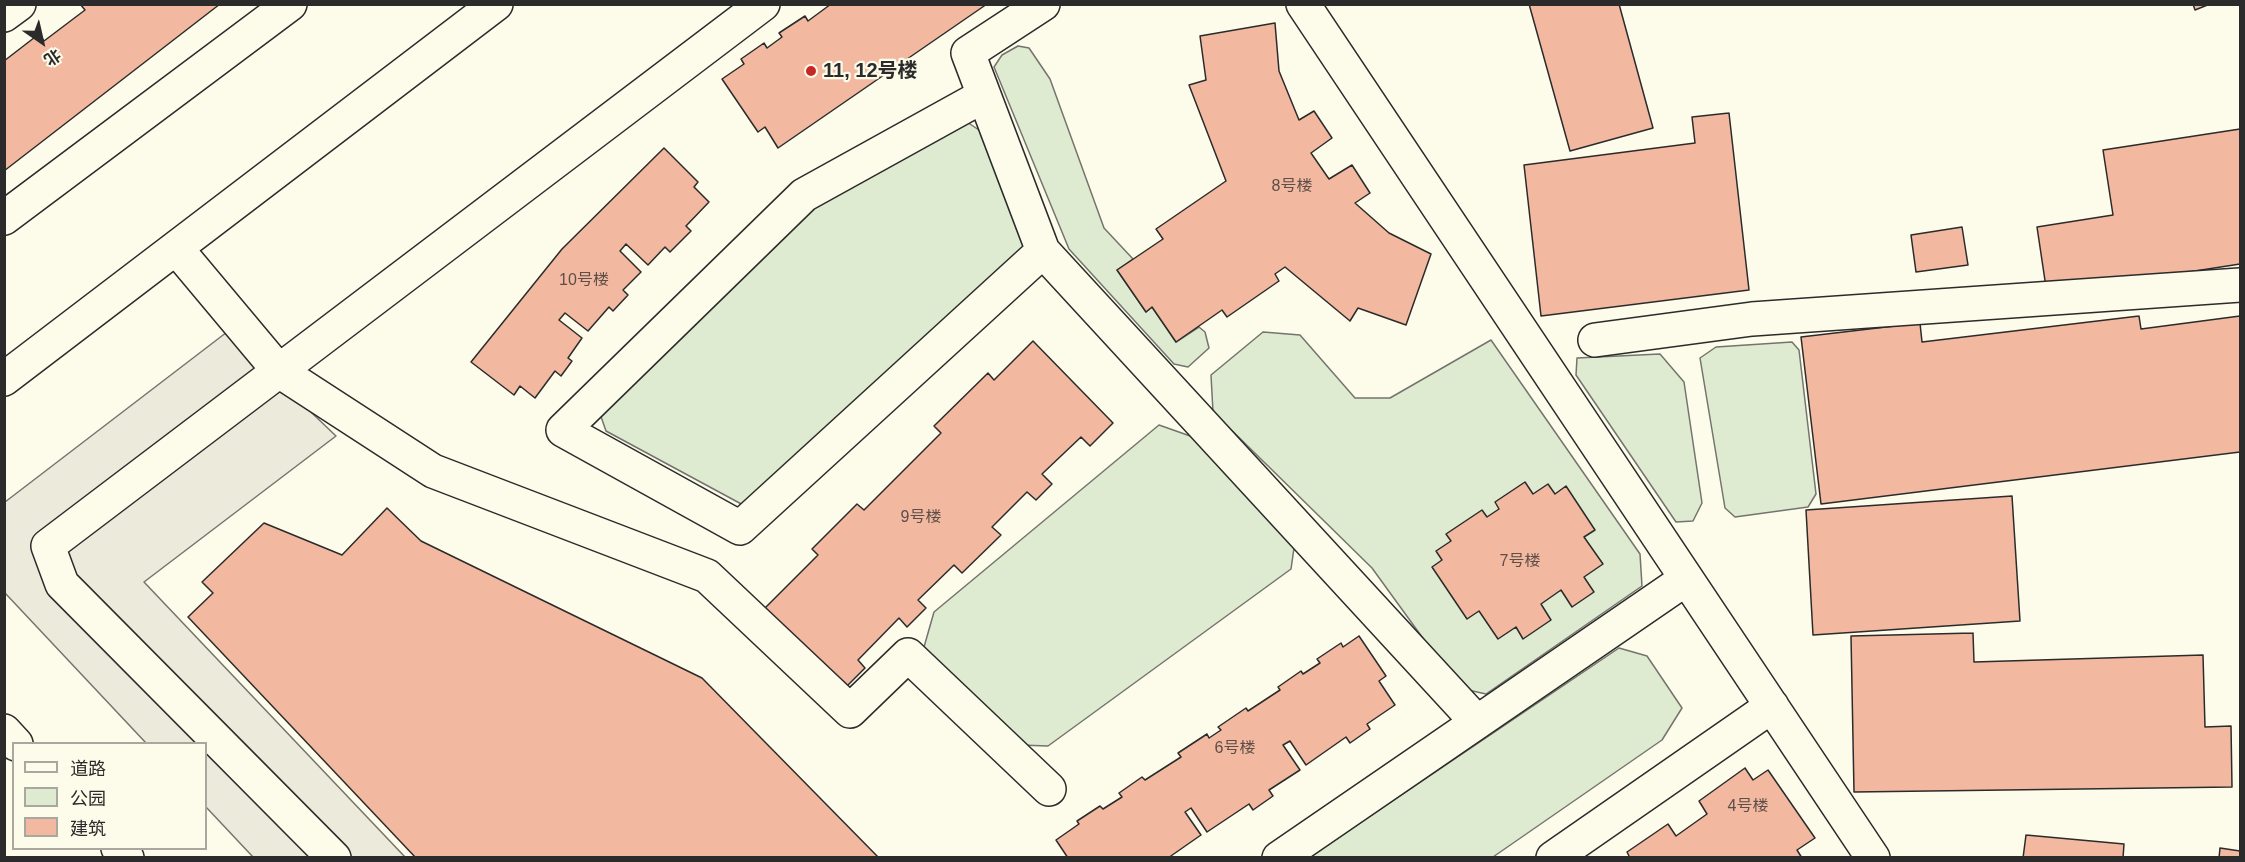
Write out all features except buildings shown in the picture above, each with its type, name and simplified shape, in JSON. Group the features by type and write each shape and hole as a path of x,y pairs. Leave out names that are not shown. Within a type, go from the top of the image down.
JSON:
{"street":[{"path":"4,15 19,4"},
{"path":"4,218 290,4"},
{"path":"334,858 62,584 48,546 763,4"},
{"path":"1043,4 968,53 1043,250 1476,722"},
{"path":"1303,4 1873,858"},
{"path":"4,379 493,5"},
{"path":"984,96 804,195 563,430 740,528 1043,250"},
{"path":"176,248 279,371 433,471 707,576 850,711 908,655 1049,789"},
{"path":"1595,340 1752,319 2241,285"},
{"path":"1279,858 1686,579"},
{"path":"1552,858 1772,706"}],"green space":[{"path":"1018,46 1029,48 1050,79 1104,228 1133,259 1117,270 1146,312 1152,307 1176,342 1199,327 1205,332 1209,348 1188,367 1174,364 1069,249 994,67 1002,55"},
{"path":"961,118 991,138 1029,238 1020,259 745,506 606,431 598,408 808,205"},
{"path":"1263,332 1300,335 1355,398 1390,398 1491,340 1640,554 1642,586 1486,694 1459,688 1372,568 1213,412 1211,375"},
{"path":"1792,342 1799,350 1816,494 1808,507 1735,517 1725,508 1700,358 1716,347"},
{"path":"1660,354 1684,382 1702,503 1693,521 1676,522 1576,375 1577,358"},
{"path":"1159,425 1193,437 1295,541 1291,569 1048,746 1020,745 924,647 934,612"},
{"path":"1619,648 1647,656 1682,708 1662,740 1493,857 1308,858"}],"shaded area":[{"path":"227,332 336,436 144,582 405,857 253,857 207,808 207,742 145,742 5,593 5,502"}],"place":[{"name":"11, 12号楼","path":"811,71"}]}
